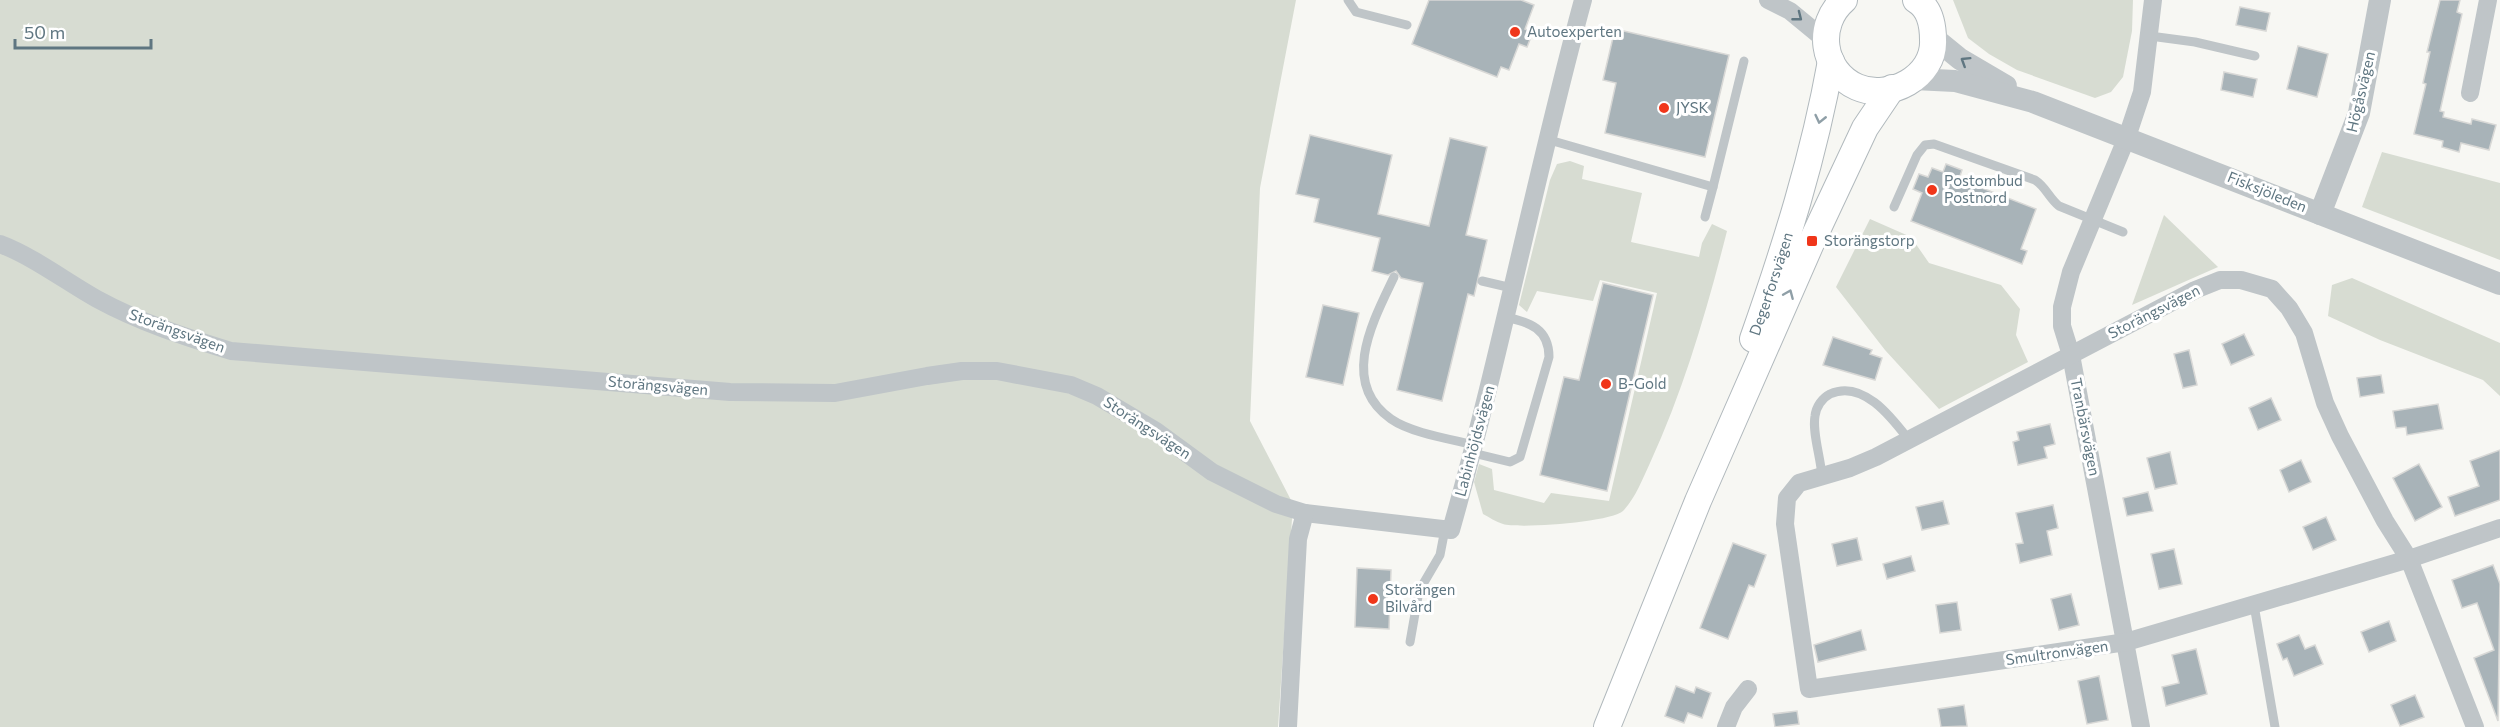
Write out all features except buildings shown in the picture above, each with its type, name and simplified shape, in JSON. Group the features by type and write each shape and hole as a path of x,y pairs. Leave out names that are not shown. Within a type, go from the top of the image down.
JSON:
{"main road":[{"name":"Degerforsvägen","path":"1698,501 1787,238 1812,154 1828,50 1825,28 1843,0"},
{"path":"1923,3 1933,37"},
{"name":"Degerforsvägen","path":"1607,727 1698,501 1842,174 1865,128 1903,84 1930,58 1933,37"},
{"path":"1828,50 1846,80 1858,87 1873,90 1903,84"}],"street":[{"name":"Labinhöjdsvägen","path":"1445,529 1451,530 1474,449 1546,139 1583,0"},
{"path":"1768,0 1790,11 1828,50"},
{"name":"Tranbärsvägen","path":"2141,727 2071,355 2062,326 2062,307 2071,272 2127,137 2142,92 2153,0"},
{"name":"Högåsvägen","path":"2320,214 2359,113 2380,0"},
{"path":"2470,93 2488,0"},
{"name":"Fisksjöleden","path":"1933,37 1960,59 2033,102"},
{"name":"Fisksjöleden","path":"1903,84 1955,81 2033,102 2500,284"},
{"name":"Storängsvägen","path":"0,244 18,250 100,301 153,325 231,351 730,392 835,393 962,371 997,371 1040,378 1071,385 1097,396 1156,431 1212,472 1276,504 1305,513"},
{"name":"Storängsvägen","path":"1799,483 1850,468 1909,440 2195,290 2220,280 2241,280 2272,289 2289,308 2304,333 2325,403 2385,521 2409,559 2475,727"},
{"name":"Smultronvägen","path":"1799,483 1787,498 1785,524 1809,688 2126,642 2409,559 2500,528"},
{"path":"1288,727 1298,550 1305,513 1445,529"},
{"path":"1725,727 1734,707 1748,689"}],"lane":[{"path":"1348,0 1356,12 1407,25"},
{"path":"2150,36 2195,42 2255,56"},
{"path":"1705,217 1744,61"},
{"path":"1546,139 1713,187"},
{"path":"1894,207 1917,155 1925,145 1934,144 2035,180 2045,187 2053,202 2059,206 2123,232"},
{"path":"1394,277 1377,312 1362,356 1363,374 1372,403 1392,420 1510,462 1520,457 1550,357 1550,347 1542,331 1527,321 1505,317"},
{"path":"1482,281 1512,288"},
{"path":"1822,477 1814,417 1818,406 1827,395 1847,392 1866,397 1893,418 1909,440"},
{"path":"1410,642 1419,591 1440,555 1445,529"},
{"path":"2254,605 2275,727"}],"shaded area":[{"path":"0,0 1296,0 1260,188 1250,421 1293,504 1278,727 0,727"},
{"path":"1953,0 2133,0 2132,31 2123,77 2111,92 2095,98 2017,70 1989,54 1968,38"},
{"path":"2382,152 2500,183 2500,260 2362,207"},
{"path":"1570,161 1584,166 1582,179 1642,193 1631,242 1699,257 1702,243 1712,224 1727,231 1703,320 1674,407 1631,501 1623,511 1602,518 1565,524 1527,526 1503,524 1483,514 1474,482 1479,464 1492,469 1494,490 1544,503 1551,493 1609,501 1657,293 1600,280 1593,301 1537,291 1527,312 1519,305 1550,180 1557,164"},
{"path":"2164,215 2218,267 2132,305"},
{"path":"1870,219 1911,237 1929,263 2001,285 2020,309 2016,335 2028,362 1939,409 1885,350 1836,287"},
{"path":"2352,278 2500,343 2500,396 2483,380 2380,340 2328,316 2332,285"}],"place":[{"name":"Autoexperten","path":"1515,32"},
{"name":"JYSK","path":"1664,108"},
{"name":"Postombud Postnord","path":"1932,190"},
{"name":"Storängstorp","path":"1812,241"},
{"name":"B-Gold","path":"1606,384"},
{"name":"Storängen Bilvård","path":"1373,599"}]}
